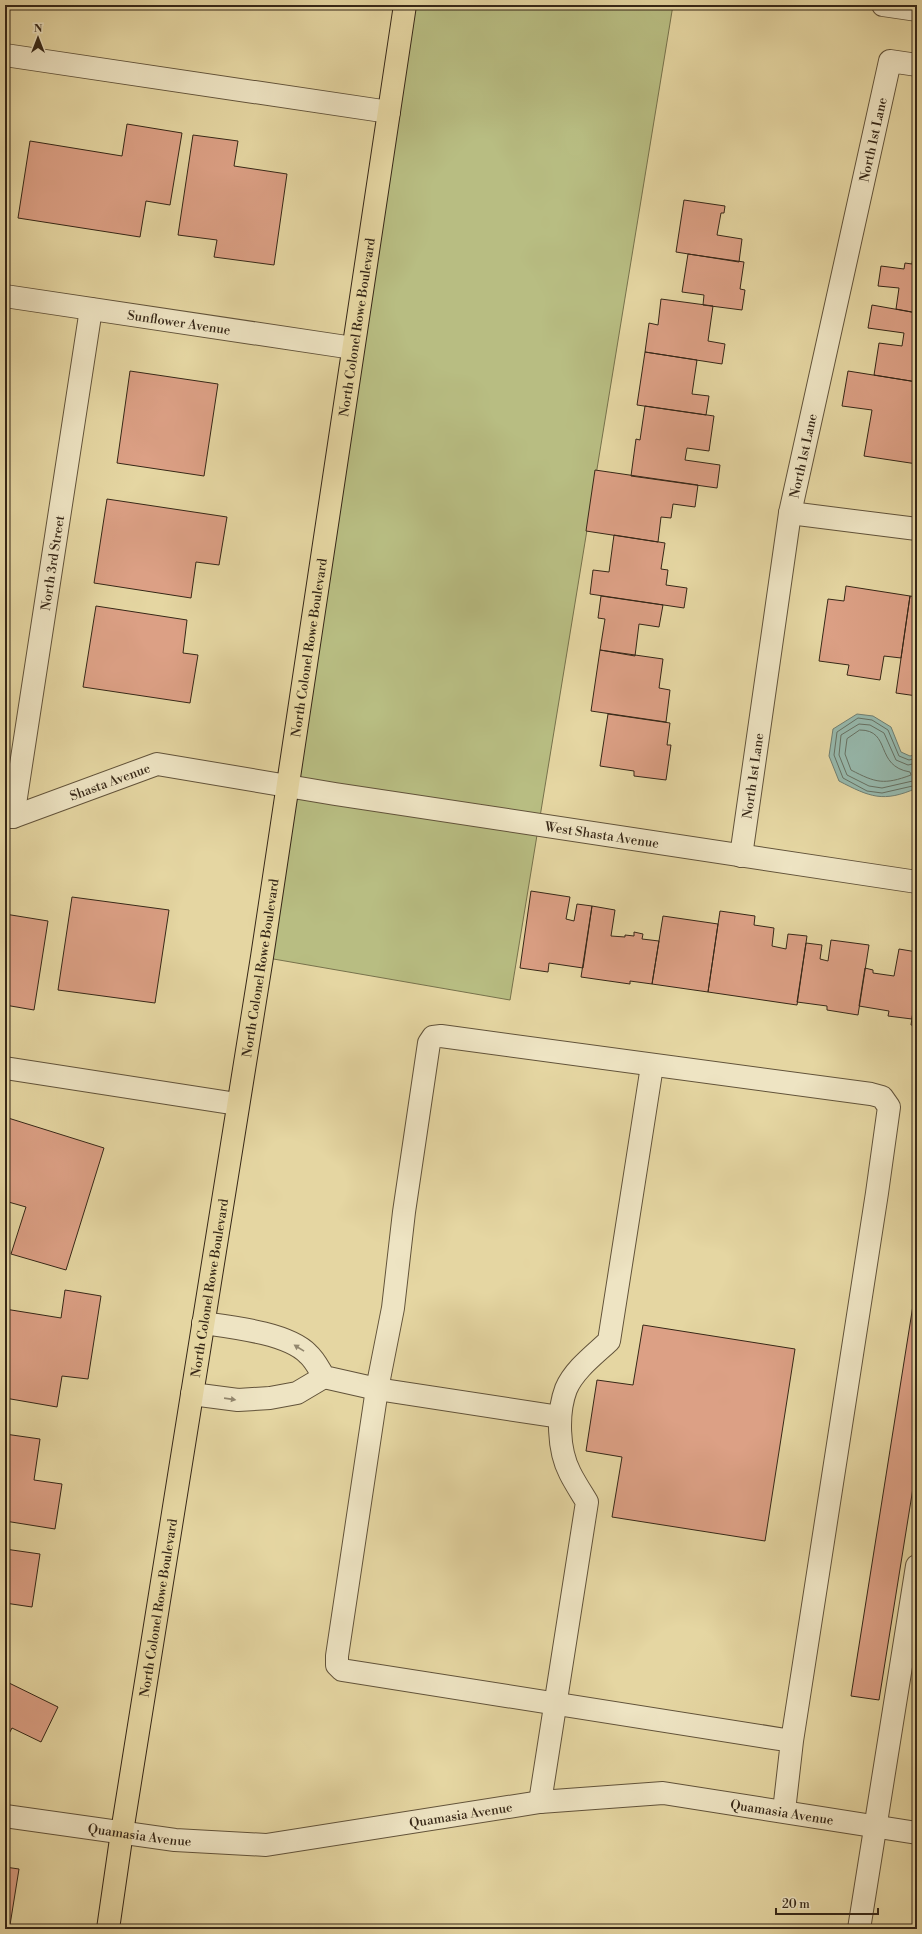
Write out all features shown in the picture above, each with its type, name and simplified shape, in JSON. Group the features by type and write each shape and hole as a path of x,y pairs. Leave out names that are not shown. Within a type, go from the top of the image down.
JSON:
{"main road":[{"name":"North Colonel Rowe Boulevard","path":"108,1929 122,1832 288,786 405,5"}],"street":[{"path":"883,5 917,10"},
{"path":"5,55 389,112"},
{"name":"North 1st Lane","path":"741,856 790,513 890,61 917,65"},
{"name":"Sunflower Avenue","path":"5,296 353,348"},
{"name":"North 3rd Street","path":"9,817 91,309"},
{"path":"790,513 917,529"},
{"name":"Shasta Avenue","path":"9,817 157,764 288,786"},
{"name":"West Shasta Avenue","path":"288,786 917,882"},
{"path":"784,1812 792,1741 868,1256 889,1107 882,1097 871,1094 652,1066 441,1036 433,1037 429,1043 404,1212 393,1308 377,1389 337,1656 337,1665 342,1670 792,1741"},
{"path":"540,1802 587,1502 569,1472 560,1438 560,1417 566,1389 581,1368 609,1341 652,1066"},
{"path":"5,1068 237,1104"},
{"path":"203,1323 247,1329 280,1338 296,1345 308,1354 324,1377"},
{"path":"192,1394 238,1400 270,1398 297,1392 324,1377 377,1389 560,1417"},
{"path":"859,1929 917,1566"},
{"name":"Quamasia Avenue","path":"5,1816 175,1840 266,1845 540,1802 663,1793 917,1833"}],"green space":[{"path":"410,5 673,5 510,1000 262,957"}],"water":[{"path":"857,714 873,716 891,727 901,752 910,756 917,754 917,788 905,793 886,797 859,791 839,781 829,756 833,729"}],"building":[{"path":"127,124 182,133 170,205 146,201 140,237 18,218 30,141 122,156"},
{"path":"193,135 238,141 234,166 287,174 274,265 214,257 217,240 178,235"},
{"path":"5,149 9,149 5,174"},
{"path":"684,200 725,206 724,213 721,213 717,235 742,239 739,262 676,252"},
{"path":"915,241 917,241 917,313 896,309 899,288 878,286 881,266 904,269 905,263 912,264"},
{"path":"688,254 744,262 740,289 745,290 742,310 703,305 704,295 682,292"},
{"path":"661,299 713,306 708,341 725,344 722,364 645,352 649,323 658,325"},
{"path":"872,305 917,313 917,382 874,375 879,343 902,346 904,333 868,328"},
{"path":"645,352 697,360 692,394 709,396 706,415 637,405"},
{"path":"130,371 218,384 204,476 117,463"},
{"path":"848,371 917,382 917,464 864,456 872,410 842,406"},
{"path":"645,406 714,416 709,451 687,448 685,460 720,465 717,488 631,476 636,439 640,440"},
{"path":"595,470 698,485 695,507 673,504 671,518 661,517 658,542 586,531"},
{"path":"107,499 227,517 219,565 196,562 191,598 94,583"},
{"path":"614,535 665,543 661,569 668,570 666,585 687,588 684,608 590,594 593,570 609,572"},
{"path":"846,586 910,596 901,658 884,656 880,680 847,675 849,665 819,661 828,599 844,601"},
{"path":"601,596 663,605 659,627 639,624 635,656 600,650 605,619 598,618"},
{"path":"910,596 917,597 917,696 896,693"},
{"path":"96,606 187,620 183,653 198,655 190,703 83,687"},
{"path":"600,650 663,659 659,688 670,690 666,722 591,711"},
{"path":"608,714 670,723 667,745 671,745 666,780 634,776 634,771 600,766"},
{"path":"531,891 570,897 566,919 574,921 577,904 592,906 583,968 549,963 548,972 520,968"},
{"path":"72,897 169,910 155,1003 58,990"},
{"path":"592,906 615,910 611,936 634,936 634,932 643,934 642,939 659,941 652,984 630,981 630,984 581,977"},
{"path":"720,911 755,916 754,925 774,928 772,946 786,949 788,934 807,936 797,1005 708,992"},
{"path":"5,914 48,921 34,1010 5,1005"},
{"path":"663,916 718,924 708,992 652,984"},
{"path":"831,940 869,945 858,1015 827,1010 827,1006 797,1002 806,943 822,945 820,959 828,961"},
{"path":"899,949 917,952 917,983 912,1019 888,1016 889,1011 859,1006 865,968 873,970 873,973 894,976"},
{"path":"917,983 917,1026 911,1025"},
{"path":"5,1117 104,1148 66,1270 11,1254 26,1207 5,1201"},
{"path":"917,1280 917,1463 879,1700 851,1696"},
{"path":"65,1290 101,1296 88,1379 62,1376 57,1407 5,1398 5,1309 61,1318"},
{"path":"643,1325 795,1349 765,1541 612,1517 622,1457 586,1451 597,1380 633,1385"},
{"path":"5,1434 40,1439 34,1480 62,1484 55,1529 5,1521"},
{"path":"5,1549 40,1554 32,1607 5,1603"},
{"path":"5,1681 58,1707 41,1742 12,1728 5,1741"},
{"path":"5,1867 19,1869 10,1925 5,1925"}]}
